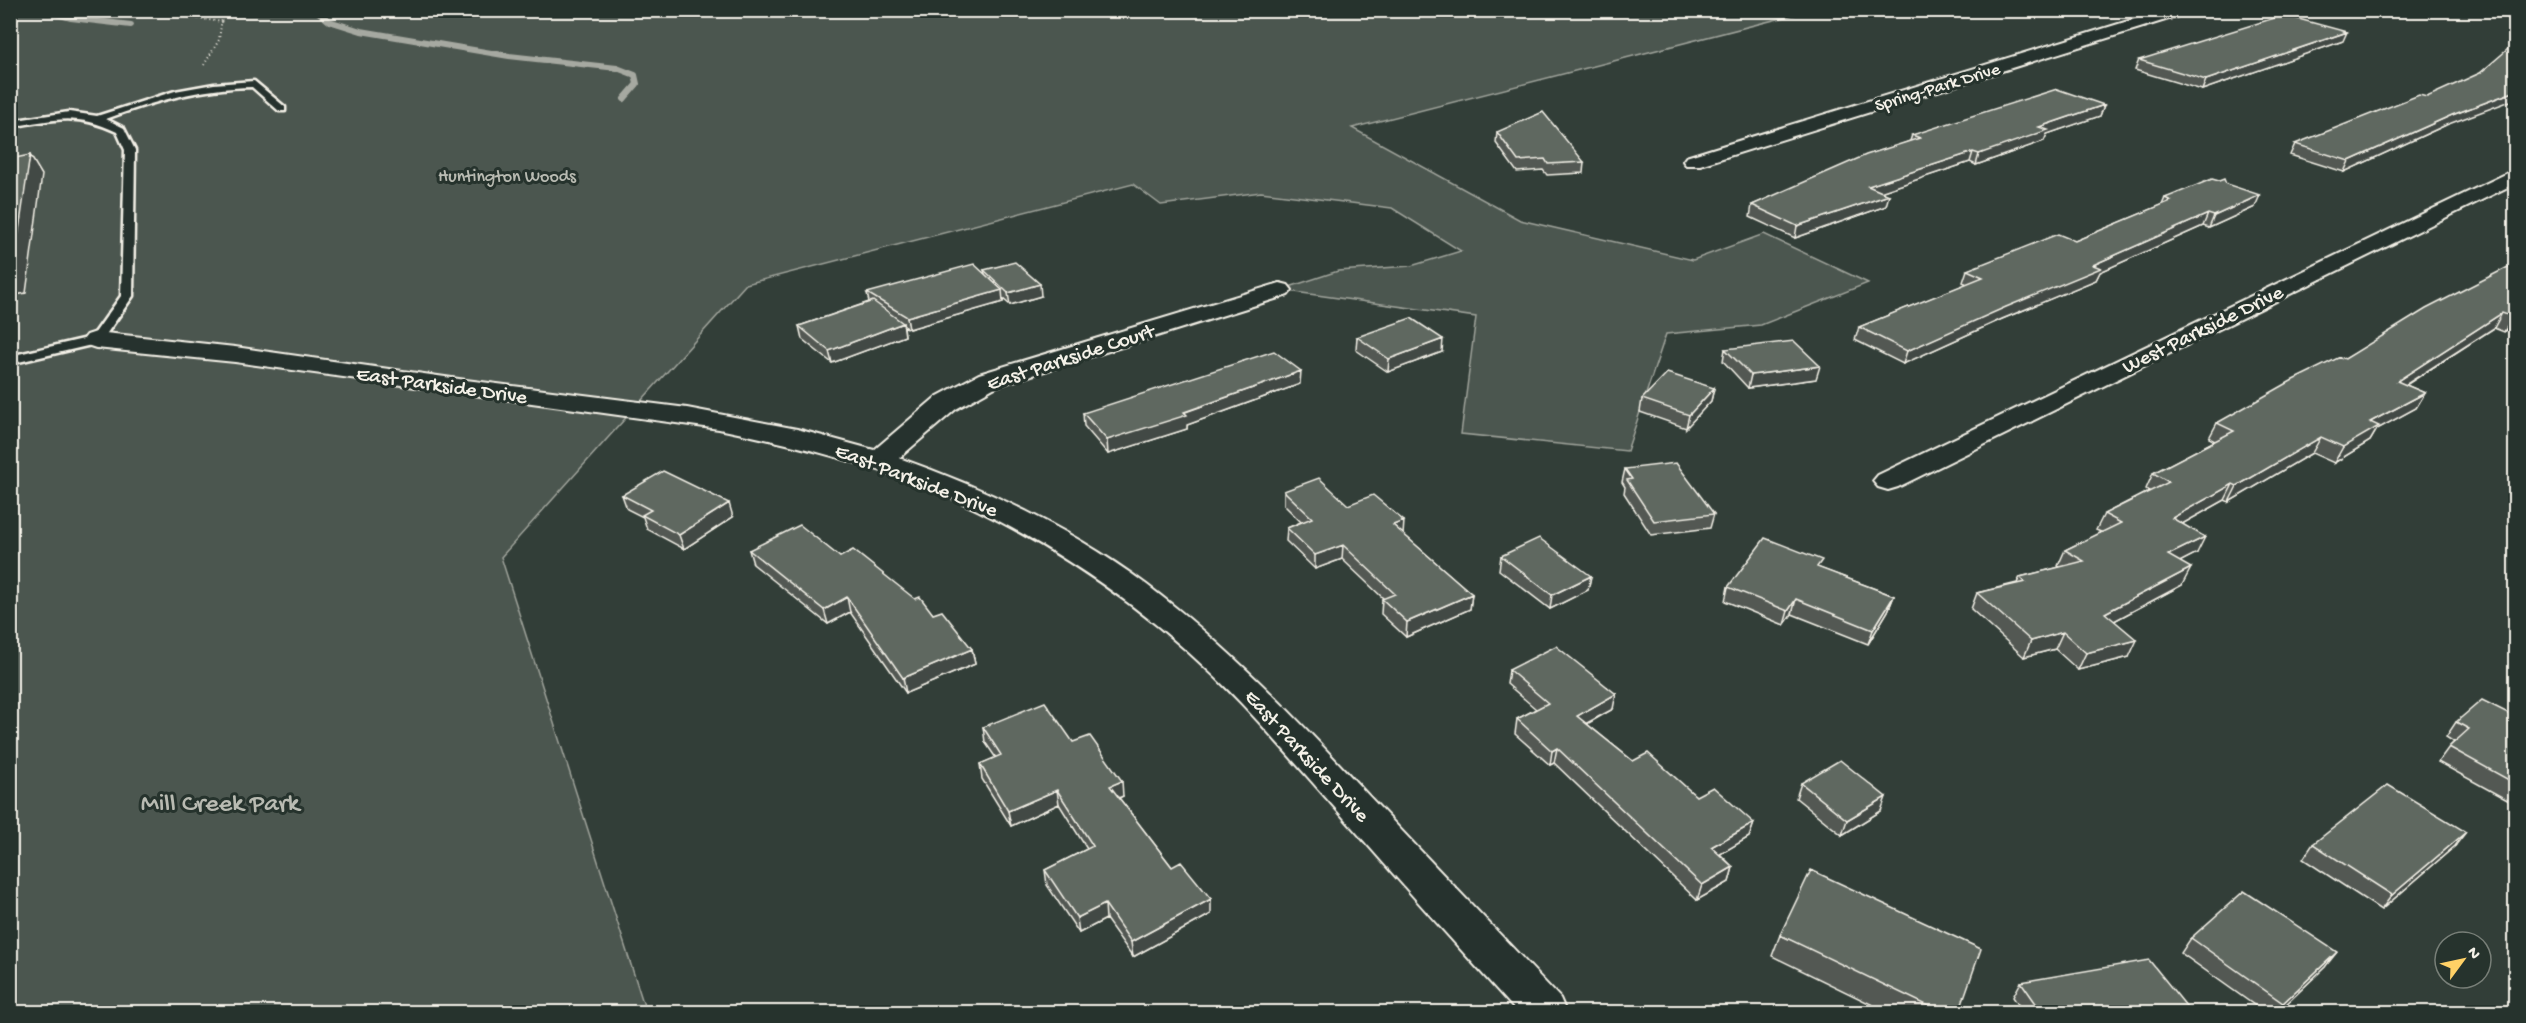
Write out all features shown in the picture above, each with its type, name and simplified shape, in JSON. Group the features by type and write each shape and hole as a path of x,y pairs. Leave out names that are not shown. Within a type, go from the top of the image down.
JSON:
{"street":[{"name":"Spring-Park Drive","path":"1693,161 2182,10"},
{"name":"West Parkside Drive","path":"1888,481 2516,175"},
{"name":"East Parkside Court","path":"879,460 946,403 988,380 1280,290"},
{"name":"East Parkside Drive","path":"96,340 248,354 465,388 719,421 818,442 879,460 957,489 1026,521 1093,561 1167,615 1207,649 1253,694 1544,1012"}],"lane":[{"path":"98,119 172,93 225,84 254,84 282,109"},
{"path":"10,124 69,115 98,119 121,130 130,150 127,191 127,296 96,340 10,360"}],"path":[{"path":"130,10 224,22"},
{"path":"172,93 204,66 218,49 224,22 223,10"}],"green space":[{"name":"Mill Creek Park","path":"10,11 1809,11 1352,128 1520,220 1693,260 1764,234 1868,283 1761,325 1666,334 1627,451 1461,434 1476,317 1280,290 1338,271 1411,266 1461,251 1392,208 1261,192 1161,205 1133,184 746,284 501,557 646,1012 11,1012"}],"building":[{"path":"2284,15 2347,32 2206,80 2139,60"},
{"path":"2508,49 2516,51 2516,91 2452,115 2349,161 2295,144 2419,95 2427,97 2480,73"},
{"path":"2057,89 2104,105 2039,127 2048,130 1979,154 1973,152 1868,186 1889,195 1797,226 1752,205 1866,155 1920,138 1912,135"},
{"path":"1543,112 1584,162 1548,164 1545,159 1518,161 1497,132"},
{"path":"30,155 13,271 10,271 10,159"},
{"path":"2212,179 2219,181 2224,179 2226,184 2260,195 2214,216 2208,214 2093,265 2101,268 1907,351 1859,327 1983,277 1967,270 2058,234 2075,241 2171,201 2165,198"},
{"path":"1015,262 1040,284 1008,293 984,270"},
{"path":"2516,263 2516,315 2513,317 2502,313 2397,381 2425,393 2370,422 2379,426 2343,447 2321,437 2237,486 2233,484 2172,518 2205,537 2168,555 2191,568 2105,613 2137,640 2086,653 2063,632 2031,641 1977,593 2025,582 2020,577 2084,561 2065,550 2121,523 2104,514 2169,482 2153,473 2234,431 2217,423 2293,380 2340,357 2345,359 2426,309"},
{"path":"974,264 1002,290 907,317 867,293"},
{"path":"873,301 903,323 829,351 799,326"},
{"path":"1411,318 1443,339 1389,359 1357,337"},
{"path":"1794,341 1820,366 1751,375 1725,349"},
{"path":"1274,351 1301,371 1184,412 1187,415 1107,440 1083,413"},
{"path":"1667,373 1714,388 1689,415 1642,399"},
{"path":"1676,463 1714,514 1654,521 1627,480 1632,479 1625,469"},
{"path":"663,471 729,503 679,535 642,515 651,510 622,495"},
{"path":"1319,478 1348,505 1373,495 1404,521 1393,525 1472,594 1407,622 1382,599 1395,594 1343,545 1315,555 1287,528 1312,518 1284,491"},
{"path":"800,525 840,557 853,550 915,599 920,597 933,614 942,611 972,649 903,678 847,597 824,610 749,550"},
{"path":"1539,538 1591,576 1552,595 1501,556"},
{"path":"1765,538 1822,560 1817,567 1894,596 1873,630 1796,599 1788,611 1728,587"},
{"path":"1556,646 1616,694 1577,716 1633,761 1648,753 1696,796 1713,787 1754,823 1711,847 1733,867 1702,885 1557,748 1552,751 1517,719 1548,703 1509,670"},
{"path":"2482,700 2516,717 2516,784 2449,747 2469,729 2456,722"},
{"path":"1045,702 1073,742 1090,736 1122,781 1110,786 1172,867 1181,862 1211,899 1131,942 1105,904 1077,918 1045,870 1093,846 1057,790 1008,811 980,764 1001,755 983,727"},
{"path":"1840,760 1886,797 1847,820 1801,783"},
{"path":"2388,785 2466,832 2392,895 2313,844"},
{"path":"1811,870 1981,949 1959,1012 1941,1012 1780,935"},
{"path":"2244,891 2337,952 2283,1003 2191,938"},
{"path":"2149,960 2191,1012 2042,1012 2021,982"}],"waterway":[{"path":"43,10 71,18 131,25"},
{"path":"316,10 329,21 361,31 509,56 617,68 635,75 637,84 624,99"}],"park label":[{"name":"Huntington Woods","path":"507,175"}]}
